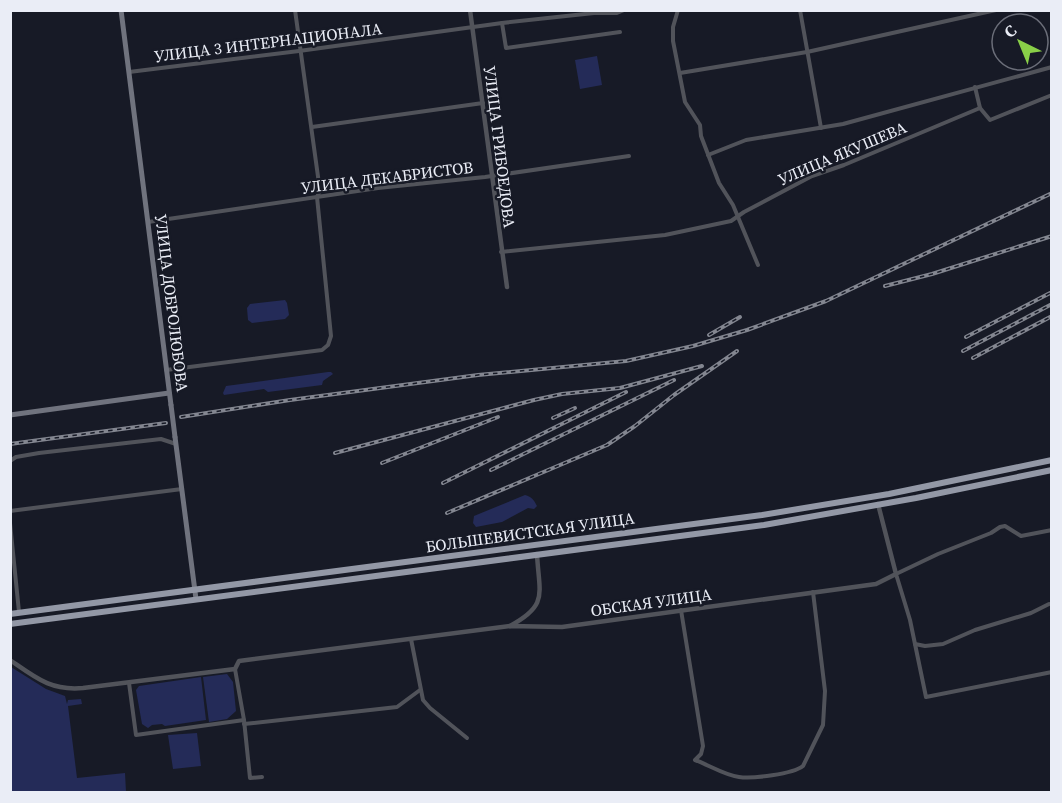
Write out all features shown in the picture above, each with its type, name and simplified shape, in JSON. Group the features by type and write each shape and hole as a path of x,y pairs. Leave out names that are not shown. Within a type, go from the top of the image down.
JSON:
{"highway":[{"name":"БОЛЬШЕВИСТСКАЯ УЛИЦА","path":"10,614 773,514 889,494 1052,460"},
{"name":"БОЛЬШЕВИСТСКАЯ УЛИЦА","path":"10,624 764,525 1052,470"}],"main road":[{"name":"УЛИЦА ДОБРОЛЮБОВА","path":"121,10 196,599"},
{"path":"10,415 169,393"}],"street":[{"path":"166,370 321,350 328,345 331,336 317,197 320,191 295,10"},
{"name":"УЛИЦА ГРИБОЕДОВА","path":"470,10 507,287"},
{"name":"УЛИЦА 3 ИНТЕРНАЦИОНАЛА","path":"129,72 502,23 594,13 617,13 624,10"},
{"path":"678,10 673,27 673,41 685,102 700,125 701,136 718,183 733,205 758,265"},
{"path":"800,10 821,128"},
{"path":"680,74 807,52 996,10"},
{"path":"502,23 506,48 620,32"},
{"path":"708,156 746,140 821,128 1052,67"},
{"path":"975,87 980,108 990,120 1052,95"},
{"path":"312,127 483,103"},
{"name":"УЛИЦА ЯКУШЕВА","path":"501,252 664,235 731,221 752,207 812,176 844,165 980,108"},
{"name":"УЛИЦА ДЕКАБРИСТОВ","path":"148,222 378,188 492,176 629,156"},
{"path":"10,461 39,453 161,439 176,444"},
{"path":"10,511 182,489"},
{"path":"878,504 927,697 1052,672"},
{"path":"10,523 20,613"},
{"name":"ОБСКАЯ УЛИЦА","path":"235,669 238,661 510,626 562,627 876,584 1000,527 1005,526 1021,536 1052,530"},
{"path":"510,626 530,614 540,599 537,554"},
{"path":"681,610 703,746 701,754 695,760 737,777 763,776 797,771 803,766 823,725 825,691 813,592"},
{"path":"915,644 925,646 943,644 975,630 1031,613 1049,604"},
{"path":"411,639 422,698 428,706 467,738"},
{"path":"10,658 32,675 60,689 129,683 235,669 250,778 262,777"},
{"path":"129,683 136,735 397,707 420,690"}],"shaded area":[{"path":"597,56 602,85 580,89 575,60"},
{"path":"285,300 289,315 285,319 252,323 248,320 247,308 250,304"},
{"path":"331,372 333,374 323,381 322,385 268,392 264,389 224,395 223,393 226,386"},
{"path":"525,495 535,502 537,506 534,509 528,508 502,522 476,527 473,523 474,516"},
{"path":"11,667 46,689 65,696 67,704 68,700 81,699 82,704 68,706 77,778 125,773 126,792 11,792"},
{"path":"227,674 233,682 236,711 227,719 209,722 203,677"},
{"path":"201,677 206,720 165,726 152,725 148,728 142,724 136,690 139,686"},
{"path":"197,733 201,766 173,769 168,735"}],"railway":[{"path":"181,417 478,375 626,361 693,346 747,330 826,301 1052,193"},
{"path":"885,286 932,274 1052,236"},
{"path":"966,337 1052,292"},
{"path":"963,351 1052,304"},
{"path":"973,358 1052,316"},
{"path":"709,335 740,317"},
{"path":"447,513 607,445 737,351"},
{"path":"335,453 534,400 562,394 620,388 702,366"},
{"path":"491,470 674,380"},
{"path":"443,483 626,392"},
{"path":"553,418 575,408"},
{"path":"382,463 498,417"},
{"path":"10,444 166,423"}]}
